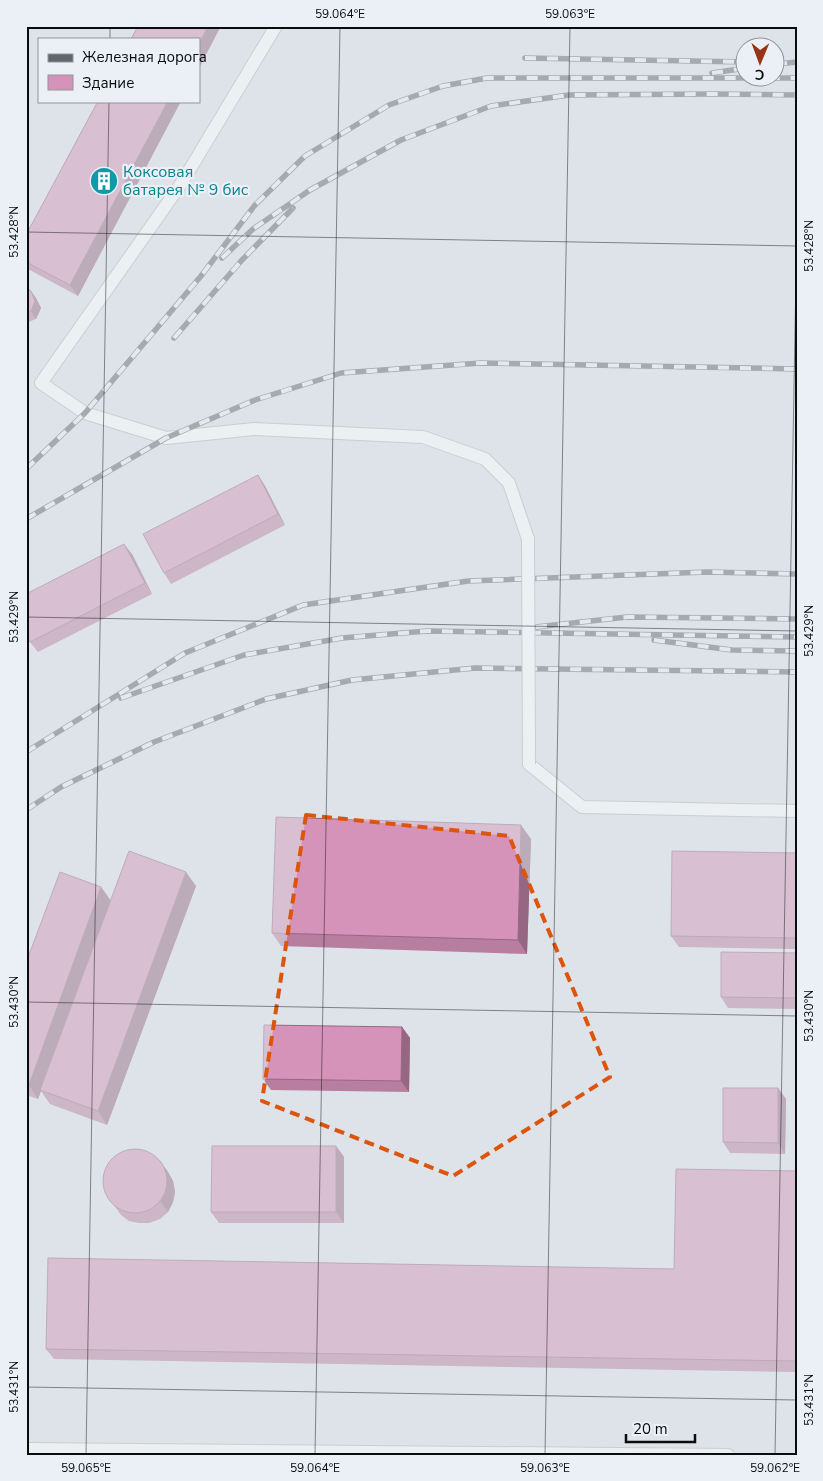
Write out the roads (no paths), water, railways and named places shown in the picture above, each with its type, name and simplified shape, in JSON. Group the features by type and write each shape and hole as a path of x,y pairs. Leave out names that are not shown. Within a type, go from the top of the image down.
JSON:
{"lane":[{"path":"276,26 181,184 41,383 85,414 166,438 254,429 423,437 484,458 509,483 528,539 529,764 582,807 797,811"},
{"path":"26,1449 728,1455"}],"railway":[{"path":"525,58 736,62"},
{"path":"786,63 797,62"},
{"path":"712,73 736,69"},
{"path":"26,469 85,413 201,276 255,205 305,156 389,105 443,86 487,78 797,78"},
{"path":"222,258 253,229 310,190 401,140 491,106 569,95 797,95"},
{"path":"174,338 242,260 293,208"},
{"path":"26,519 166,438 255,400 341,373 481,363 797,369"},
{"path":"26,752 185,653 303,605 468,581 707,572 797,574"},
{"path":"536,627 627,617 797,619"},
{"path":"121,698 244,655 342,638 427,631 797,637"},
{"path":"654,640 732,650 797,651"},
{"path":"26,810 61,787 154,742 266,699 352,680 475,668 797,672"}],"place":[{"name":"Коксовая батарея № 9 бис","path":"104,181"}]}
